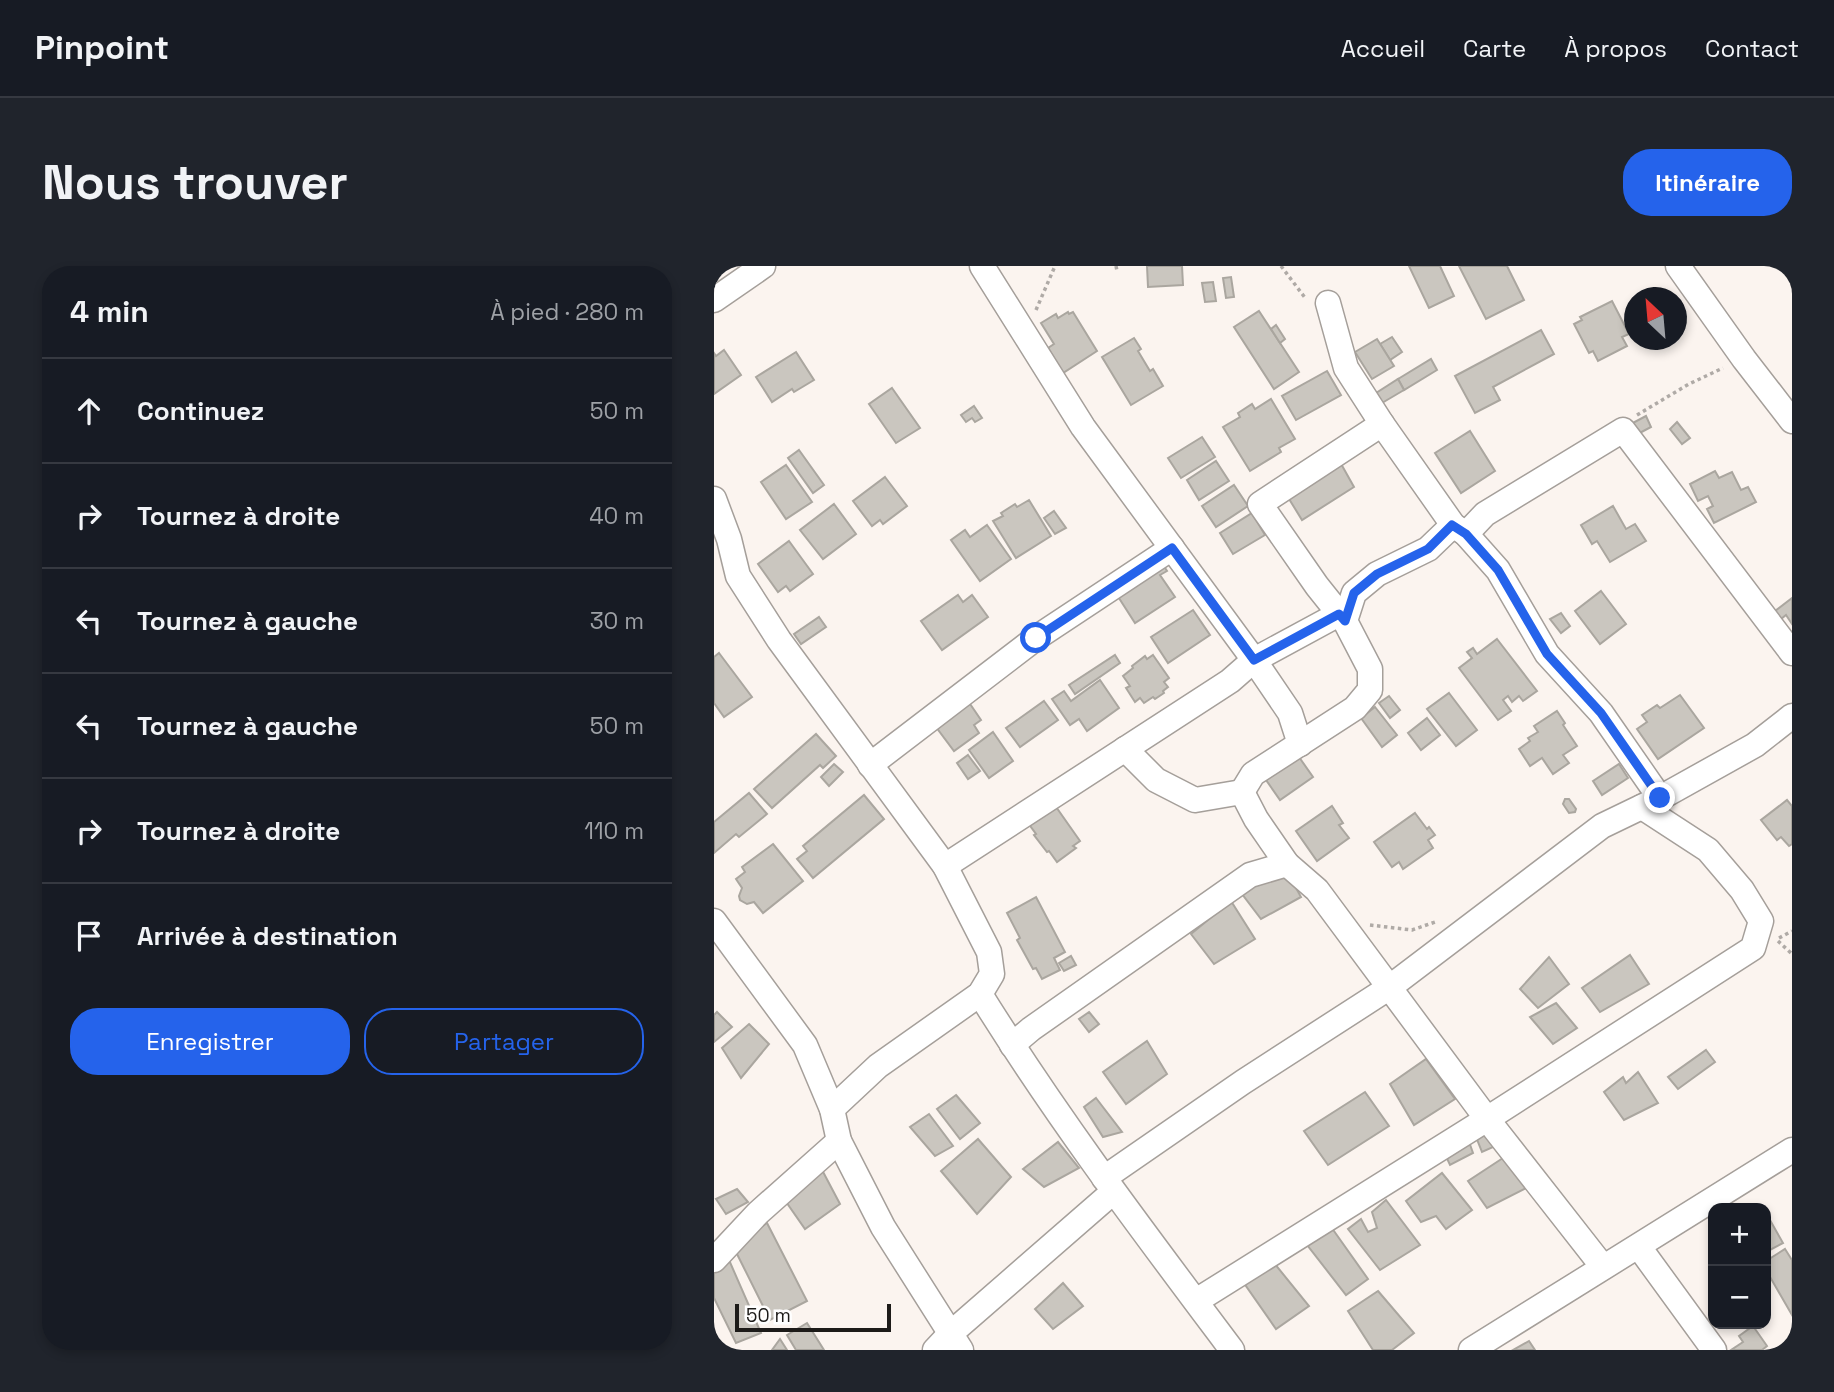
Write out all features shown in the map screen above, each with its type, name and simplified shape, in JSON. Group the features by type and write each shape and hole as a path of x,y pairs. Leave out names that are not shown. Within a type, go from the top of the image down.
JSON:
{"street":[{"path":"717,289 763,266"},
{"path":"982,266 1083,428 1290,713 1300,744"},
{"path":"1678,266 1792,421"},
{"path":"1196,1301 1753,948 1761,921 1742,890 1708,850 1651,802 1601,713 1547,654 1498,570 1459,530 1382,424 1346,368 1328,303"},
{"path":"1125,749 1156,780 1195,800 1242,792 1253,774 1355,708 1370,690 1370,669 1342,617 1260,504 1382,424"},
{"path":"945,866 1230,681 1254,660 1342,617 1354,593 1377,574 1428,549 1623,430 1792,653"},
{"path":"714,499 722,543 738,576 779,640 945,866 989,952 992,974 980,994 878,1066 832,1109"},
{"path":"870,765 1036,638 1172,548"},
{"path":"714,559 738,576"},
{"path":"714,921 805,1045 832,1109 839,1142 948,1345 1109,1185 1243,1082 1390,987 1602,826 1755,745 1792,716"},
{"path":"1242,792 1256,819 1287,864 1317,890 1487,1119 1603,1267"},
{"path":"1012,1045 1251,875 1287,864"},
{"path":"980,994 1109,1185 1233,1350"},
{"path":"714,1260 758,1213 839,1142"},
{"path":"1471,1350 1792,1150"},
{"path":"1639,1247 1714,1350"}],"path":[{"path":"1025,334 1055,266"},
{"path":"1631,418 1689,384 1744,359"},
{"path":"1369,925 1412,930 1447,918"},
{"path":"1777,939 1792,954"}],"building":[{"path":"1147,266 1182,266 1183,285 1148,287"},
{"path":"1409,266 1440,266 1454,296 1429,308"},
{"path":"1459,266 1507,266 1524,300 1486,319"},
{"path":"1231,277 1234,297 1226,298 1223,278"},
{"path":"1213,282 1216,301 1205,302 1202,283"},
{"path":"1612,301 1624,324 1624,348 1598,361 1593,351 1589,353 1574,324 1582,320 1580,317"},
{"path":"1259,311 1299,372 1274,389 1234,327"},
{"path":"1073,312 1097,351 1063,373 1048,348 1054,344 1041,323 1056,314 1058,318"},
{"path":"1276,325 1285,339 1280,343 1271,329"},
{"path":"1541,330 1554,354 1493,387 1500,400 1475,413 1455,376"},
{"path":"1392,337 1402,352 1390,360 1380,344"},
{"path":"1134,338 1150,371 1153,369 1163,386 1131,405 1102,357"},
{"path":"1377,339 1394,366 1372,379 1355,352"},
{"path":"724,350 741,375 714,394 714,353 716,356"},
{"path":"796,352 814,380 794,392 792,389 772,402 756,377"},
{"path":"1431,359 1437,370 1404,390 1398,379"},
{"path":"1327,371 1341,395 1296,420 1282,396"},
{"path":"1398,379 1404,390 1382,403 1376,393"},
{"path":"892,388 920,428 896,443 869,404"},
{"path":"1271,399 1295,439 1279,448 1281,452 1250,471 1223,427 1240,417 1238,413 1252,404 1255,409"},
{"path":"974,406 982,418 975,422 972,418 966,422 961,415"},
{"path":"1646,416 1651,427 1634,436 1629,425"},
{"path":"1677,422 1690,438 1682,444 1670,429"},
{"path":"1470,431 1495,471 1461,493 1435,453"},
{"path":"1202,437 1215,457 1181,478 1168,458"},
{"path":"799,450 824,485 813,493 788,458"},
{"path":"1216,461 1229,481 1199,500 1187,480"},
{"path":"1340,462 1354,487 1302,520 1286,494"},
{"path":"786,465 812,502 786,519 761,482"},
{"path":"1715,471 1719,478 1732,472 1741,490 1748,487 1756,502 1714,523 1707,509 1713,506 1708,496 1698,501 1690,484"},
{"path":"885,477 907,506 883,524 880,520 872,526 853,501"},
{"path":"1234,485 1248,506 1216,527 1202,506"},
{"path":"1029,500 1051,536 1016,558 993,521 1003,516 1001,513 1015,504 1017,507"},
{"path":"834,504 856,534 823,559 800,530"},
{"path":"1613,506 1626,529 1635,524 1646,541 1610,562 1597,541 1592,544 1581,525"},
{"path":"1054,511 1066,528 1055,534 1044,518"},
{"path":"1252,513 1265,535 1233,554 1220,533"},
{"path":"987,525 1011,559 980,581 951,540 965,530 970,537"},
{"path":"789,541 813,574 790,591 786,586 778,592 758,564"},
{"path":"1160,560 1167,571 1160,575 1175,597 1135,623 1117,595"},
{"path":"1601,591 1626,624 1600,644 1575,611"},
{"path":"958,595 963,602 972,595 988,617 942,650 921,621"},
{"path":"1792,598 1792,624 1786,615 1781,619 1775,611"},
{"path":"1193,610 1210,635 1168,663 1151,637"},
{"path":"1561,613 1570,626 1561,633 1550,619"},
{"path":"819,617 826,627 801,644 794,634"},
{"path":"1497,639 1537,691 1523,701 1519,696 1512,702 1508,696 1503,700 1511,711 1498,720 1459,668 1472,658 1467,652 1473,648 1477,654"},
{"path":"719,653 752,697 724,717 714,703 714,657"},
{"path":"1115,655 1120,663 1075,694 1069,685"},
{"path":"1153,655 1169,678 1164,682 1168,687 1155,699 1153,697 1144,703 1140,698 1135,702 1126,688 1130,686 1123,676 1145,656 1147,659"},
{"path":"1100,680 1119,708 1087,731 1079,719 1070,725 1052,699 1064,691 1071,701"},
{"path":"1449,693 1477,730 1456,746 1427,709"},
{"path":"1680,695 1704,728 1658,759 1637,729 1647,722 1642,715 1657,705 1660,708"},
{"path":"1389,696 1400,710 1390,718 1379,703"},
{"path":"966,698 981,720 974,725 979,733 954,751 933,723"},
{"path":"1044,701 1058,720 1020,747 1006,728"},
{"path":"1375,707 1397,735 1382,747 1361,718"},
{"path":"1557,711 1577,746 1563,755 1569,763 1553,774 1542,758 1530,766 1519,749 1530,741 1528,738 1538,732 1534,726"},
{"path":"1427,718 1440,735 1421,750 1408,733"},
{"path":"993,732 1013,761 989,778 969,750"},
{"path":"816,734 836,756 823,768 820,765 772,808 754,789"},
{"path":"968,755 980,771 968,779 957,763"},
{"path":"1299,757 1313,777 1280,800 1266,780"},
{"path":"834,764 843,772 829,786 821,777"},
{"path":"1619,764 1628,778 1602,795 1593,781"},
{"path":"749,793 767,814 739,837 736,834 714,853 714,822"},
{"path":"864,795 884,819 813,878 797,859 807,851 803,846"},
{"path":"1565,799 1569,799 1576,809 1575,812 1569,813 1563,804"},
{"path":"1787,800 1792,806 1792,844 1789,846 1781,837 1777,840 1761,820"},
{"path":"1054,804 1080,841 1073,846 1076,848 1057,862 1034,835 1036,834 1028,823"},
{"path":"1332,806 1343,823 1339,825 1349,838 1317,861 1296,831"},
{"path":"1415,813 1435,835 1428,840 1433,848 1403,869 1399,862 1392,867 1374,842"},
{"path":"773,844 803,881 763,913 754,902 747,904 740,900 742,888 736,879 745,872 742,867"},
{"path":"1284,866 1301,897 1261,919 1239,890"},
{"path":"1036,897 1065,952 1054,958 1060,970 1042,979 1036,968 1033,969 1017,940 1020,938 1007,913"},
{"path":"1231,901 1255,939 1214,964 1191,934"},
{"path":"1630,955 1649,984 1600,1012 1582,988"},
{"path":"1071,956 1076,965 1064,971 1059,963"},
{"path":"1549,957 1569,984 1538,1008 1520,989"},
{"path":"1556,1003 1577,1028 1553,1044 1530,1017"},
{"path":"717,1012 732,1027 714,1042 714,1015"},
{"path":"1089,1012 1099,1024 1089,1032 1079,1019"},
{"path":"749,1024 769,1044 741,1078 722,1048"},
{"path":"1147,1041 1167,1074 1126,1104 1103,1072"},
{"path":"1706,1050 1715,1062 1678,1089 1668,1077"},
{"path":"1426,1059 1455,1099 1414,1125 1390,1084"},
{"path":"1638,1072 1658,1103 1624,1120 1604,1092 1623,1077 1626,1083"},
{"path":"1365,1092 1389,1126 1328,1165 1304,1131"},
{"path":"956,1095 980,1123 960,1139 937,1109"},
{"path":"1096,1098 1122,1132 1103,1137 1084,1107"},
{"path":"929,1114 953,1146 935,1156 910,1127"},
{"path":"1487,1130 1500,1144 1482,1152 1476,1137"},
{"path":"1467,1136 1473,1153 1450,1165 1443,1150"},
{"path":"978,1139 1011,1177 977,1214 941,1171"},
{"path":"1058,1142 1079,1168 1044,1187 1023,1169"},
{"path":"1506,1156 1530,1186 1487,1208 1468,1181"},
{"path":"821,1168 840,1204 805,1229 782,1196"},
{"path":"1442,1173 1472,1210 1446,1229 1436,1216 1421,1222 1406,1201"},
{"path":"737,1189 748,1202 726,1214 716,1199"},
{"path":"1386,1200 1420,1245 1380,1270 1348,1229 1361,1219 1368,1232 1377,1228 1372,1212"},
{"path":"1771,1222 1783,1243 1771,1249"},
{"path":"767,1223 807,1301 770,1320 733,1246"},
{"path":"1329,1224 1368,1279 1346,1295 1304,1241"},
{"path":"1785,1249 1792,1260 1792,1315 1771,1279 1771,1258"},
{"path":"1270,1258 1309,1306 1276,1329 1239,1276"},
{"path":"729,1260 761,1333 736,1343 714,1298 714,1268"},
{"path":"1063,1283 1083,1306 1053,1329 1035,1309"},
{"path":"1378,1291 1414,1333 1392,1350 1373,1350 1348,1311"},
{"path":"807,1323 824,1350 796,1350 787,1335"},
{"path":"1749,1329 1755,1329 1767,1346 1762,1350 1731,1350 1743,1342 1739,1336"},
{"path":"780,1339 787,1350 772,1350"},
{"path":"1529,1341 1535,1350 1513,1350"}],"route":[{"path":"1036,638 1172,548 1254,660 1339,614 1345,621 1354,593 1377,574 1428,549 1452,525 1466,534 1498,570 1547,654 1601,713 1660,798"}]}
